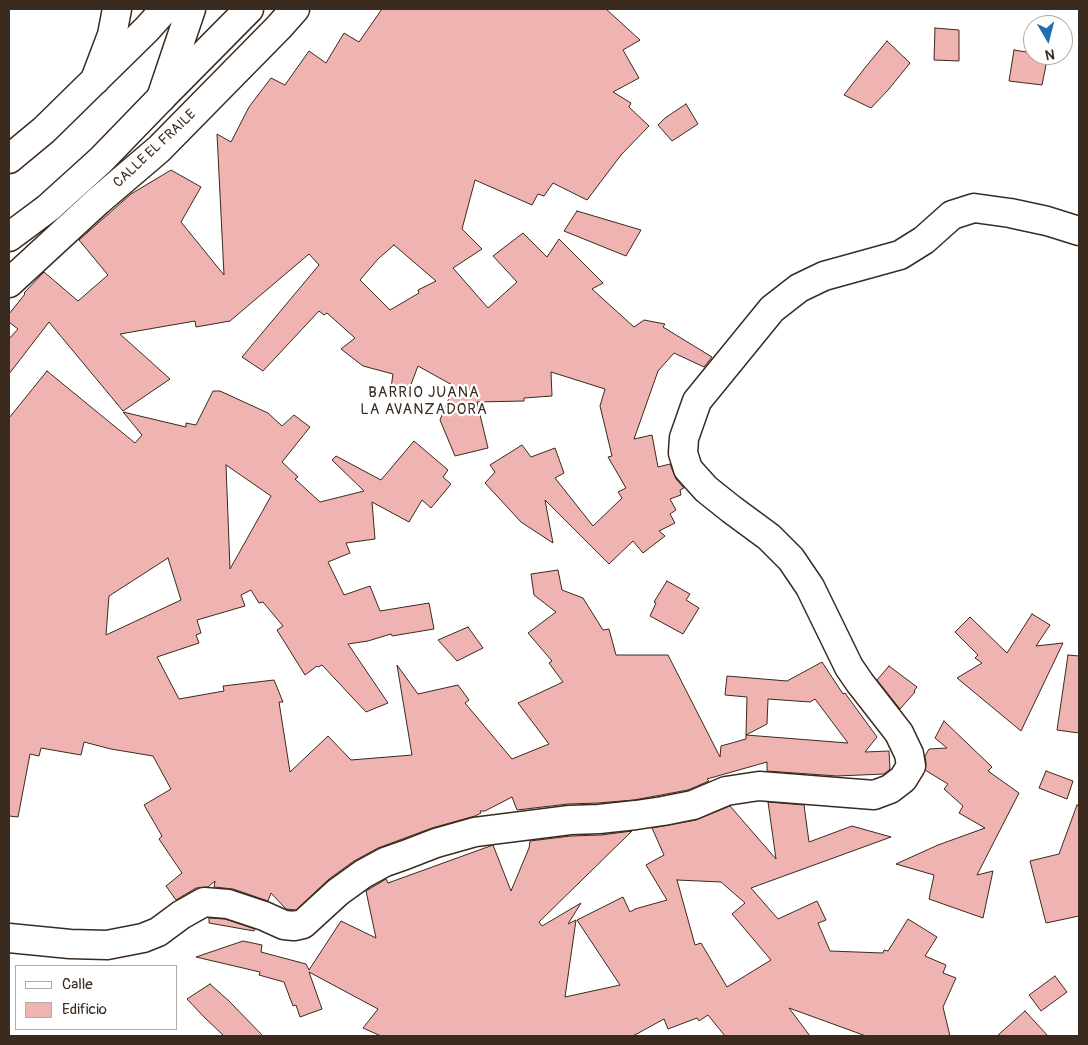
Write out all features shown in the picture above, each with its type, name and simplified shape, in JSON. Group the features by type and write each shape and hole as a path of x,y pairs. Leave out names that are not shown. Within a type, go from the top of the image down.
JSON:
{"main road":[{"path":"95,80 112,35 117,9"},
{"path":"9,159 44,130 165,9"},
{"path":"161,98 191,9"},
{"path":"9,238 48,208 101,160 249,9"},
{"name":"CALLE EL FRAILE","path":"9,283 98,201 159,149 279,27 294,9"},
{"path":"9,938 70,944 107,945 143,938 158,932 181,915 204,902 228,904 284,925 294,926 303,924 338,892 363,874 385,862 436,843 475,832 562,820 599,819 664,811 693,805 726,791 759,786 874,795 890,790 903,779 911,766 909,754 899,733 848,667 810,587 791,559 769,537 706,489 688,469 683,453 684,438 697,401 772,310 799,288 824,276 900,255 924,240 952,215 974,208 1010,212 1079,231"}],"building":[{"path":"382,9 606,9 640,40 623,50 639,78 613,92 631,103 629,107 649,126 621,155 587,200 553,183 544,196 538,194 532,205 475,180 462,229 482,249 453,268 488,308 517,282 493,256 523,233 547,257 559,239 603,283 592,289 634,327 644,320 665,324 663,327 712,357 704,367 674,353 658,371 634,439 652,435 658,467 670,464 676,479 684,488 680,490 681,495 670,499 676,510 670,514 675,523 659,531 665,536 643,553 633,541 609,564 545,500 553,543 521,522 485,483 495,472 490,465 522,445 531,457 555,448 564,473 555,478 593,526 622,498 618,492 626,488 608,457 612,456 600,406 605,389 551,372 552,396 524,398 524,401 477,402 488,448 455,456 440,420 454,386 418,366 407,395 390,394 393,374 363,366 341,349 355,338 327,313 324,315 319,311 263,371 242,357 319,265 309,254 230,321 196,327 195,321 120,334 170,379 123,411 49,322 9,374 9,339 18,329 9,322 9,314 24,293 44,272 78,301 108,275 79,240 131,194 171,170 201,187 181,222 224,275 217,134 231,142 249,107 271,78 285,85 309,51 326,63 344,33 359,42","holes":["394,245 436,281 418,290 419,293 390,310 360,280 378,259"]},
{"path":"935,28 959,30 959,61 934,60"},
{"path":"887,41 910,63 871,108 844,95 864,69"},
{"path":"1014,50 1023,51 1023,65 1046,65 1042,85 1009,81"},
{"path":"686,104 698,124 672,141 658,125"},
{"path":"577,211 641,230 626,256 564,231"},
{"path":"47,371 135,443 142,435 123,412 186,427 186,423 196,425 213,391 220,391 268,413 282,426 294,415 310,427 282,462 298,477 295,479 320,502 364,491 332,460 336,456 381,480 414,441 448,470 443,477 451,484 431,508 422,500 409,522 372,502 375,539 346,543 350,553 328,562 344,595 370,586 380,611 429,603 434,629 392,636 391,634 368,641 348,644 388,703 366,712 322,665 317,666 305,675 277,630 283,626 263,602 259,603 251,590 241,595 245,606 197,620 201,633 196,635 199,643 157,657 179,699 224,691 223,686 274,680 283,702 279,702 290,772 328,736 351,760 412,755 397,665 418,694 458,685 469,700 465,703 512,759 549,744 518,703 563,682 549,663 552,661 528,633 556,612 534,595 531,574 558,570 562,590 583,598 603,630 609,629 616,655 668,655 720,757 721,746 746,739 746,735 747,697 725,695 727,676 787,681 822,662 843,694 845,693 877,737 865,752 889,751 890,769 884,774 837,776 767,771 767,762 707,779 709,781 688,790 634,800 568,804 517,810 512,797 485,811 480,811 481,813 475,816 432,828 378,848 354,861 329,879 296,910 286,909 271,893 268,901 233,889 214,887 215,881 208,887 196,888 176,900 166,886 182,873 159,839 162,836 144,805 171,789 153,756 84,742 81,755 41,748 39,756 30,754 18,817 9,816 9,418","holes":["226,465 271,496 230,569","168,558 181,600 106,635 109,596","768,699 810,702 815,699 848,743 746,735 767,724"]},
{"path":"667,581 690,594 686,600 699,608 683,634 650,616 656,603 654,602"},
{"path":"1032,614 1050,625 1036,646 1063,643 1021,731 957,678 982,663 975,658 978,655 955,632 970,617 1007,653"},
{"path":"468,627 483,648 457,661 438,640"},
{"path":"1068,655 1079,656 1079,733 1057,730"},
{"path":"889,666 917,687 900,709 877,680"},
{"path":"944,721 992,767 988,771 1019,793 977,875 993,871 983,918 929,899 934,875 896,864 938,845 985,828 959,813 963,806 944,789 948,784 925,770 925,756 929,749 947,748 935,738"},
{"path":"1046,771 1073,781 1067,799 1039,788"},
{"path":"768,802 804,805 809,842 852,826 891,837 751,888 778,919 817,901 826,920 818,923 830,951 883,953 884,950 888,951 908,919 937,937 925,956 946,965 943,973 956,978 943,1007 950,1036 866,1036 789,1008 810,1036 725,1036 708,1015 699,1021 697,1018 668,1029 664,1019 633,1036 381,1036 363,1028 378,1009 309,972 322,1009 300,1017 296,1005 293,1006 284,982 259,975 260,972 196,957 243,941 262,945 261,952 306,964 309,970 341,921 376,938 366,891 386,879 388,883 493,845 511,891 529,848 530,841 632,831 539,922 542,926 581,903 568,924 576,920 565,997 620,985 577,920 623,897 630,912 667,900 646,865 664,855 652,828 696,820 730,806 776,859","holes":["677,880 721,882 745,903 732,914 771,960 727,987 701,943 695,945"]},
{"path":"1077,805 1079,806 1079,916 1046,923 1030,861 1059,854"},
{"path":"209,918 225,919 255,929 254,931 209,923"},
{"path":"1055,976 1067,992 1041,1011 1029,995"},
{"path":"210,984 263,1036 224,1036 204,1017 187,999"},
{"path":"1025,1011 1048,1036 997,1036"}],"district":[{"name":"BARRIO JUANA LA AVANZADORA","path":"424,402"}]}
